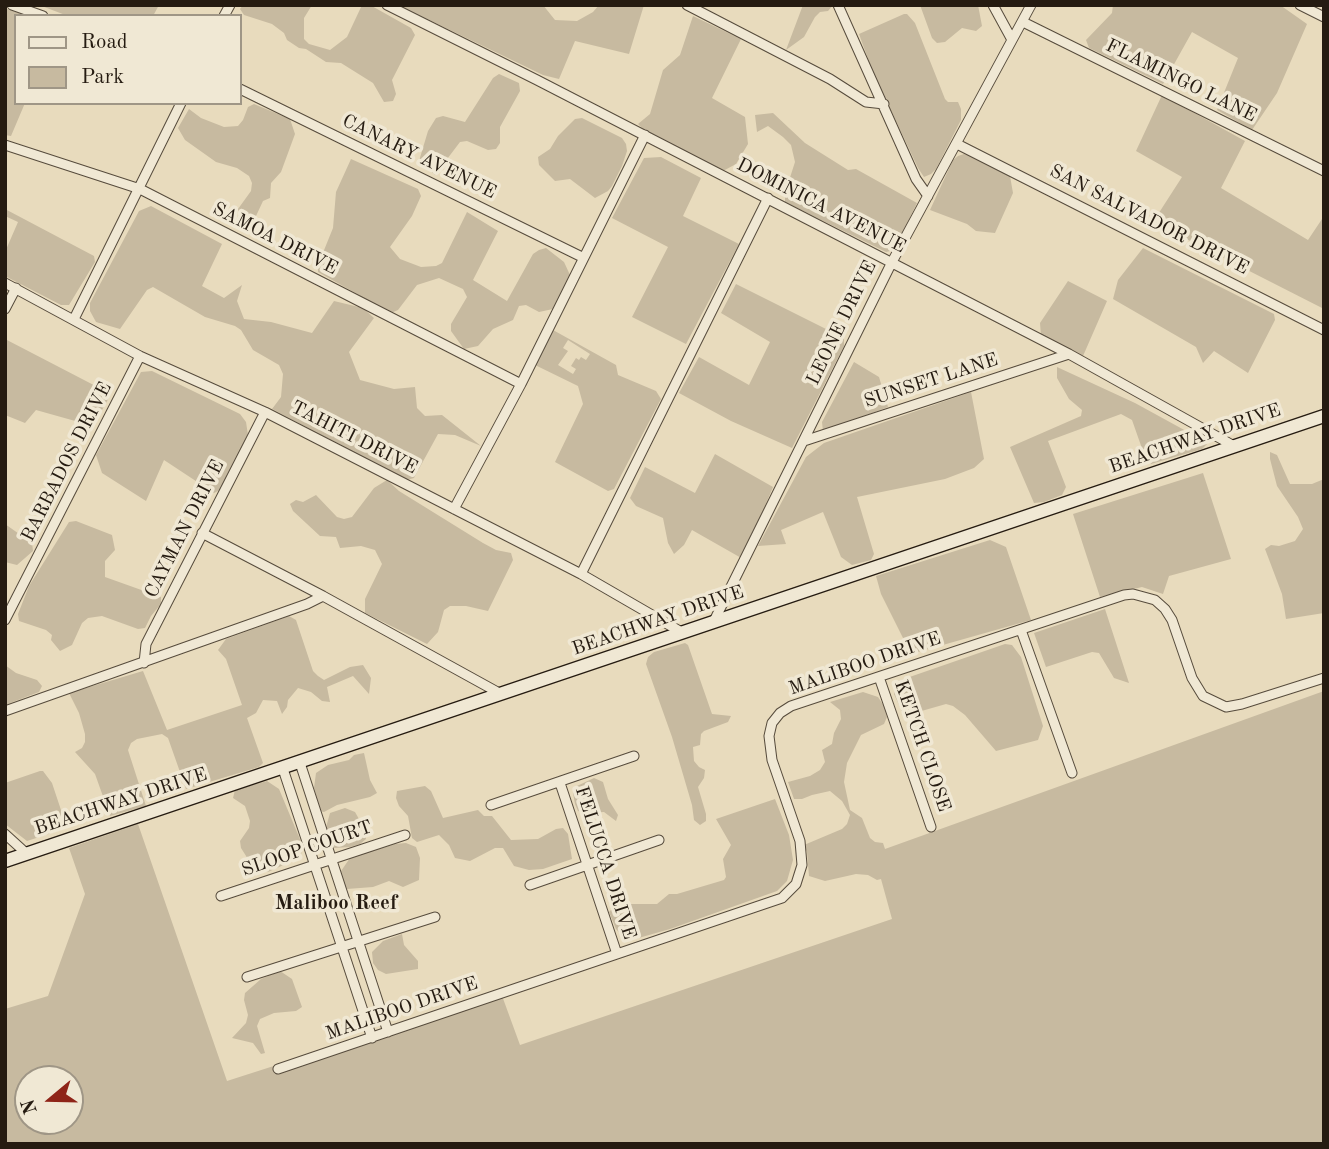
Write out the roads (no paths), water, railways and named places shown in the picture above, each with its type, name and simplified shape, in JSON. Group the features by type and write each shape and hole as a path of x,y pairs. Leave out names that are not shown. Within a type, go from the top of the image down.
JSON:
{"street":[{"path":"12,5 37,14"},
{"name":"DOMINICA AVENUE","path":"387,5 1069,354 1234,446"},
{"path":"687,5 830,79 866,102 884,104"},
{"path":"838,5 916,179 928,196"},
{"path":"993,5 1011,38"},
{"name":"LEONE DRIVE","path":"713,623 892,262 1031,5"},
{"path":"1300,5 1324,17"},
{"name":"FLAMINGO LANE","path":"1023,22 1324,171"},
{"name":"CANARY AVENUE","path":"242,90 582,257"},
{"path":"74,319 180,105"},
{"path":"454,509 521,384 645,135"},
{"name":"SAN SALVADOR DRIVE","path":"957,144 1324,330"},
{"name":"SAMOA DRIVE","path":"5,145 140,189 521,384"},
{"path":"581,574 768,198"},
{"name":"TAHITI DRIVE","path":"5,282 140,356 265,412 581,574 683,633"},
{"path":"5,309 16,288"},
{"name":"SUNSET LANE","path":"804,441 1069,354"},
{"name":"BARBADOS DRIVE","path":"5,620 140,356"},
{"name":"CAYMAN DRIVE","path":"144,663 146,644 265,412"},
{"name":"BEACHWAY DRIVE","path":"5,861 1324,416"},
{"path":"202,533 501,694"},
{"name":"MALIBOO DRIVE","path":"278,1069 782,898 796,884 802,865 800,841 772,760 769,736 772,723 790,706 1124,595 1144,595 1166,608 1192,678 1203,696 1226,707 1324,677"},
{"path":"5,711 144,663 323,596"},
{"path":"1021,630 1072,774"},
{"name":"KETCH CLOSE","path":"879,677 931,827"},
{"path":"491,805 634,757"},
{"path":"300,762 388,1032"},
{"path":"283,768 372,1038"},
{"name":"FELUCCA DRIVE","path":"559,783 589,864 617,954"},
{"path":"5,834 27,853"},
{"name":"SLOOP COURT","path":"221,896 405,835"},
{"path":"530,885 659,840"},
{"path":"247,977 435,917"}],"district":[{"name":"Maliboo Reef","path":"336,903"}]}
